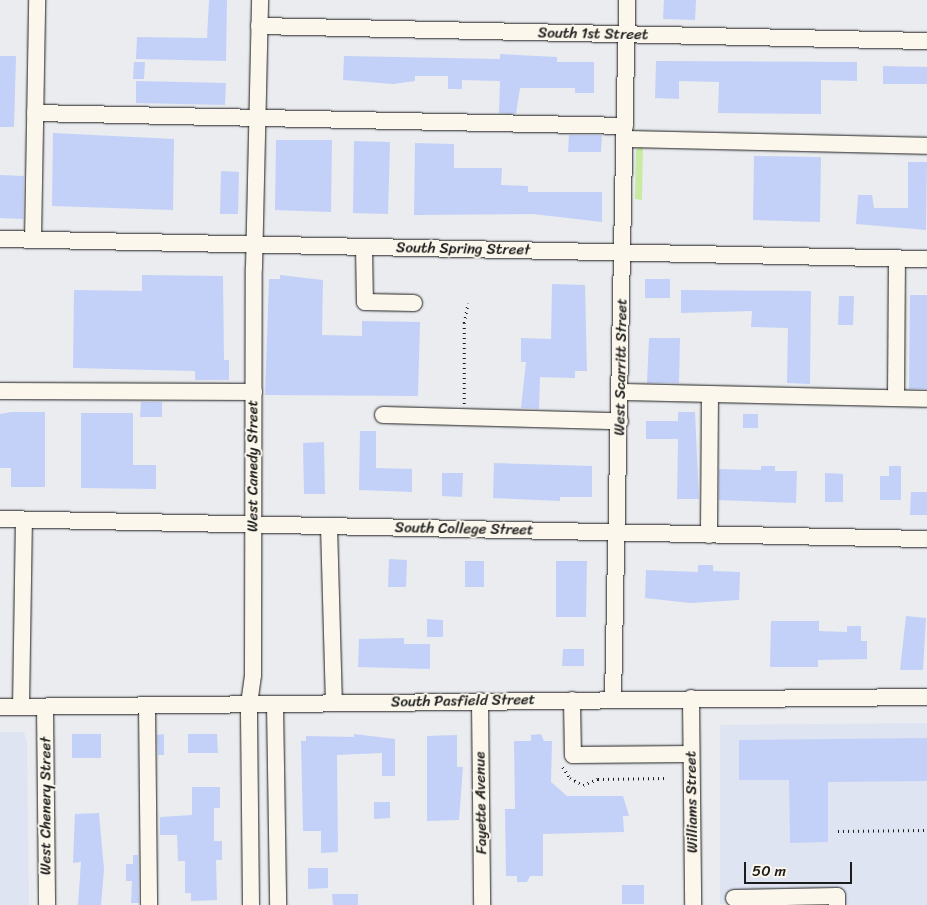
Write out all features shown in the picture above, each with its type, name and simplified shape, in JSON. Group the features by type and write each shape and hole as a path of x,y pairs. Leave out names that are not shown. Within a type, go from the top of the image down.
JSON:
{"street":[{"path":"33,240 37,0"},
{"name":"West Canedy Street","path":"251,905 248,704 253,675 254,244 260,0"},
{"name":"West Scarritt Street","path":"613,700 621,392 627,0"},
{"name":"South 1st Street","path":"259,26 927,41"},
{"path":"35,113 257,115 927,146"},
{"name":"South Spring Street","path":"0,239 927,259"},
{"path":"364,247 365,302 414,302"},
{"path":"896,398 897,259"},
{"path":"0,391 254,392"},
{"path":"621,392 927,398"},
{"path":"709,534 710,394"},
{"path":"383,415 620,421"},
{"name":"South College Street","path":"0,519 927,539"},
{"path":"21,707 24,520"},
{"path":"330,526 334,703"},
{"name":"South Pasfield Street","path":"0,707 691,698 927,697"},
{"name":"Williams Street","path":"691,698 694,905"},
{"path":"572,700 573,755 691,754"},
{"name":"Fayette Avenue","path":"480,701 482,905"},
{"path":"275,704 278,905"},
{"path":"147,705 149,905"},
{"name":"West Chenery Street","path":"45,707 47,905"},
{"path":"734,898 837,896 837,905"}],"path":[{"path":"464,417 464,323 468,303"},
{"path":"838,831 927,830"}],"shaded area":[{"path":"927,723 927,905 833,905 832,901 720,904 720,725"},
{"path":"0,732 24,732 27,743 29,905 0,905"}],"green space":[{"path":"643,145 642,200 635,199 636,150"}],"building":[{"path":"209,0 227,0 226,61 136,59 137,37 207,38"},
{"path":"664,0 696,0 695,20 663,19"},
{"path":"500,54 557,57 557,62 594,62 594,93 575,93 575,88 520,88 516,114 499,113 500,81 462,80 462,89 448,89 448,76 415,76 415,81 393,84 343,80 344,56 500,59"},
{"path":"0,56 16,56 14,127 0,127"},
{"path":"656,61 857,62 857,81 821,80 821,114 718,113 719,82 679,81 679,99 655,98"},
{"path":"134,62 145,62 144,79 133,79"},
{"path":"883,66 927,67 927,84 883,84"},
{"path":"136,81 226,83 225,105 136,103"},
{"path":"53,133 174,139 173,210 52,206"},
{"path":"569,135 602,135 601,152 568,152"},
{"path":"276,140 332,140 331,212 275,210"},
{"path":"354,141 390,142 388,214 353,213"},
{"path":"415,143 454,144 454,168 502,168 501,185 528,186 528,192 602,192 602,222 533,214 414,215"},
{"path":"754,156 821,157 820,222 753,220"},
{"path":"908,162 927,162 926,230 856,224 858,195 872,195 874,208 908,208"},
{"path":"221,171 239,172 238,214 220,214"},
{"path":"0,175 24,176 23,219 0,218"},
{"path":"142,275 223,276 224,360 229,360 229,380 195,380 195,371 73,368 74,290 142,291"},
{"path":"280,275 323,280 322,335 362,336 362,321 420,322 418,396 265,395 269,279 280,279"},
{"path":"645,279 670,279 670,298 645,298"},
{"path":"552,284 585,285 587,371 575,371 575,378 540,377 539,409 521,408 526,362 521,362 521,338 551,339"},
{"path":"681,290 811,291 810,384 787,383 788,328 751,327 752,311 681,313"},
{"path":"910,295 927,295 927,389 909,389"},
{"path":"839,296 854,296 853,325 838,325"},
{"path":"649,338 680,338 679,383 647,383"},
{"path":"141,402 162,402 162,417 140,417"},
{"path":"11,412 45,412 45,487 11,487 11,468 0,468 0,414"},
{"path":"678,412 695,412 699,499 677,499 678,439 646,439 646,421 678,421"},
{"path":"81,413 133,413 133,465 156,465 156,489 81,488"},
{"path":"743,414 758,414 758,428 743,428"},
{"path":"360,431 376,431 376,468 412,469 412,492 359,490"},
{"path":"324,442 325,494 304,494 303,443"},
{"path":"494,463 592,466 592,497 560,497 560,501 493,498"},
{"path":"761,466 775,466 775,471 797,471 796,503 719,500 719,469 761,470"},
{"path":"889,466 901,466 901,500 880,500 880,476 889,476"},
{"path":"442,473 463,473 462,497 442,496"},
{"path":"825,473 843,474 843,502 825,502"},
{"path":"911,492 927,492 927,515 910,515"},
{"path":"389,559 407,560 406,587 388,587"},
{"path":"465,561 484,561 484,587 465,587"},
{"path":"556,561 587,561 586,617 556,617"},
{"path":"698,565 713,565 713,571 740,572 739,600 690,603 645,598 646,570 698,572"},
{"path":"906,616 926,618 923,670 900,670"},
{"path":"427,619 443,620 443,637 427,637"},
{"path":"771,621 819,621 819,631 847,632 847,626 861,626 861,641 867,641 867,659 818,660 818,667 770,667"},
{"path":"404,638 404,644 430,644 430,669 358,667 359,639"},
{"path":"563,649 584,649 584,666 562,666"},
{"path":"72,734 101,734 101,758 72,758"},
{"path":"164,734 164,755 158,755 157,735"},
{"path":"188,734 217,734 218,753 188,753"},
{"path":"354,734 395,739 395,776 382,776 382,753 337,755 338,852 321,853 321,831 303,831 301,741 306,741 306,736 354,737"},
{"path":"541,734 544,741 552,741 551,782 567,796 623,796 629,816 623,816 624,832 543,834 543,876 530,876 527,882 517,882 517,876 506,876 505,809 515,809 514,741 531,741 531,735"},
{"path":"457,735 457,767 463,767 459,820 427,821 427,736"},
{"path":"927,738 927,781 828,782 828,842 790,843 789,780 739,780 739,740"},
{"path":"192,787 220,787 220,808 214,808 214,841 222,841 222,860 216,860 217,900 191,901 191,893 185,893 185,861 178,861 177,835 160,835 160,817 192,815"},
{"path":"374,802 390,802 390,818 374,819"},
{"path":"99,813 104,869 101,905 78,905 81,862 73,863 75,814"},
{"path":"133,855 138,855 139,903 131,903 132,881 126,881 126,864 133,864"},
{"path":"308,868 328,868 328,888 308,889"},
{"path":"622,885 644,885 644,904 622,904"},
{"path":"332,894 358,894 358,905 333,905"}]}
